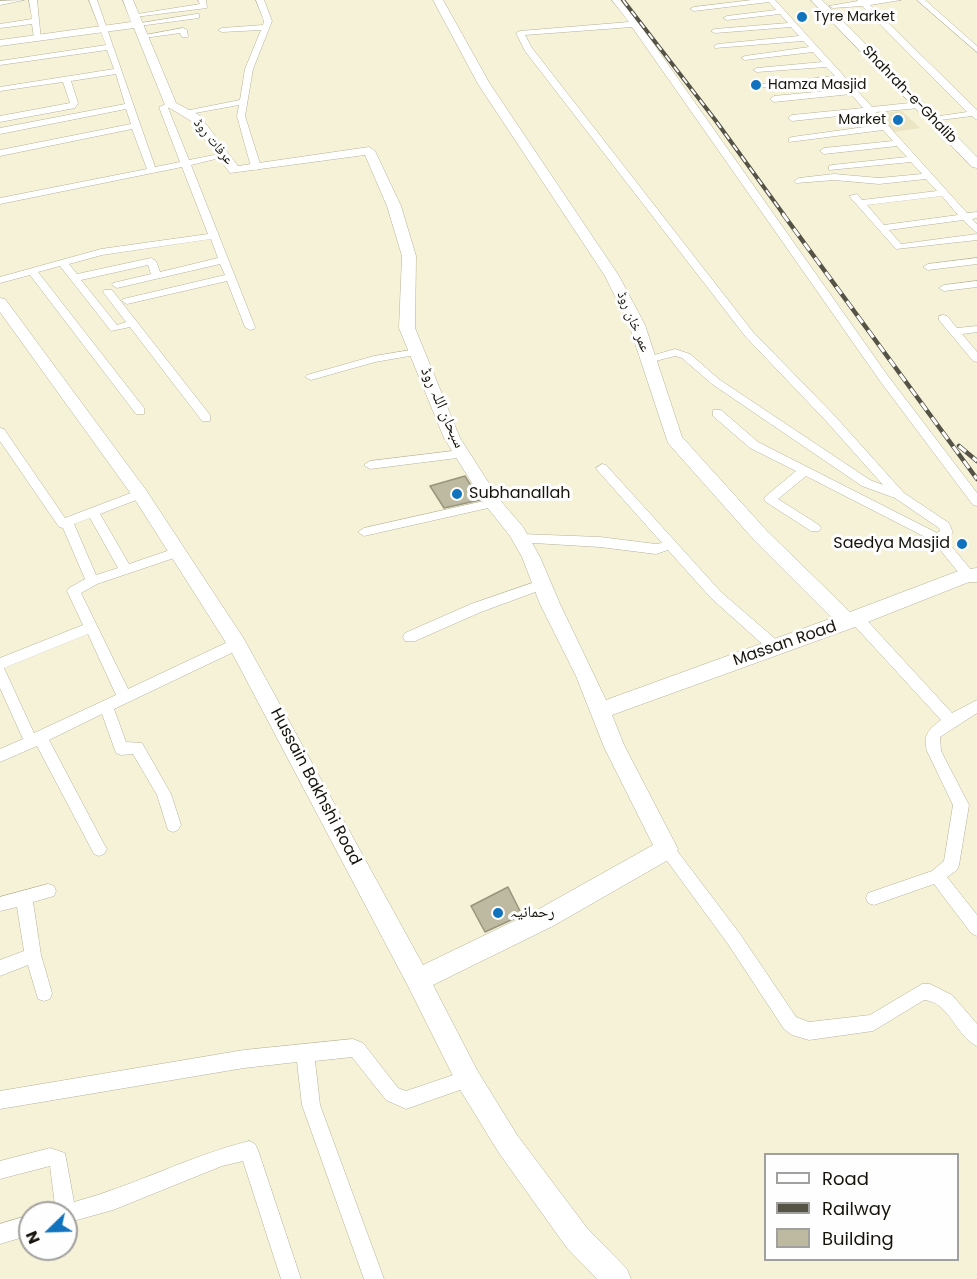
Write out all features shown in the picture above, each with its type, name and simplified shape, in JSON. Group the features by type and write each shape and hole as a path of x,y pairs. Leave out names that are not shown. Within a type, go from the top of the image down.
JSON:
{"street":[{"path":"0,3 20,0"},
{"path":"33,0 38,38"},
{"path":"93,0 152,170"},
{"path":"128,0 171,105 163,106 250,327"},
{"path":"139,25 204,6 202,0"},
{"path":"256,167 241,116 249,69 268,21 260,0"},
{"name":"عمر خان روڈ","path":"438,0 483,82 612,276 637,326 674,439 761,536 852,621"},
{"path":"616,0 687,94 927,439 977,502"},
{"path":"694,9 771,0 977,230"},
{"name":"Shahrah-e-Ghalib","path":"816,0 977,164"},
{"path":"830,3 897,0"},
{"path":"921,0 977,50"},
{"path":"862,2 976,114"},
{"name":"Shahrah-e-Ghalib","path":"830,3 977,152"},
{"path":"727,18 781,12"},
{"path":"0,43 204,15"},
{"path":"0,26 35,21"},
{"path":"635,24 520,33 528,49 749,334 830,417 900,495 945,526 947,533 937,538"},
{"path":"139,25 183,30 185,35"},
{"path":"716,31 793,25"},
{"path":"222,30 266,27"},
{"path":"718,46 805,38"},
{"path":"0,63 110,47"},
{"path":"745,58 815,49"},
{"path":"757,70 829,64"},
{"path":"0,89 119,70"},
{"path":"0,119 72,106 74,103 66,78"},
{"path":"760,86 841,78"},
{"path":"774,99 854,92"},
{"path":"184,112 243,102"},
{"name":"عرفات روڈ","path":"171,105 195,118 235,170 369,151"},
{"path":"792,118 919,105"},
{"path":"0,131 129,106"},
{"path":"943,118 976,114"},
{"path":"0,153 136,126"},
{"path":"792,140 886,127"},
{"path":"824,151 901,143"},
{"name":"سبحان اللہ روڈ","path":"369,151 394,206 409,256 407,328 452,438 531,557 541,585 586,676 614,747 667,849"},
{"path":"0,201 224,156"},
{"path":"831,168 915,159"},
{"path":"799,181 834,177 879,181 929,176"},
{"path":"944,193 857,200 902,248 977,237"},
{"path":"882,228 977,215"},
{"path":"0,280 101,252 214,236"},
{"path":"206,418 133,323 112,288 223,260"},
{"path":"75,278 151,261 158,276"},
{"path":"928,267 977,261"},
{"path":"62,262 115,329 133,323"},
{"path":"32,271 140,411"},
{"path":"127,301 230,277"},
{"path":"944,288 977,284"},
{"name":"Hussain Bakhshi Road","path":"0,302 140,494 237,644 418,980 468,1079 535,1184 577,1238 617,1279"},
{"path":"943,318 977,359"},
{"path":"955,332 977,329"},
{"path":"312,377 364,361 417,352"},
{"path":"648,360 681,353 716,382 866,483 900,495"},
{"path":"717,413 754,445 803,472 937,538 974,579"},
{"path":"0,432 63,524 140,494"},
{"path":"370,465 461,454"},
{"path":"602,468 716,595 775,647"},
{"path":"803,472 770,499 815,528"},
{"path":"364,532 493,503"},
{"path":"93,513 125,569"},
{"path":"67,522 92,580"},
{"path":"520,539 600,542 656,549 671,545"},
{"path":"125,698 74,593 77,587 92,580 179,552"},
{"name":"Massan Road","path":"600,711 775,647 974,579"},
{"path":"410,637 477,608 541,585"},
{"path":"852,621 950,722"},
{"path":"0,664 91,627"},
{"path":"0,756 237,644"},
{"path":"0,672 35,739 99,849"},
{"path":"106,706 121,749 137,747 164,794 173,825"},
{"path":"874,898 937,876 951,865 962,805 932,742 933,734 977,706"},
{"path":"418,980 545,918 667,849 734,939 790,1023 798,1029 825,1031 873,1023 922,992 930,991 940,995 977,1037"},
{"path":"937,876 977,928"},
{"path":"0,904 48,891"},
{"path":"24,897 33,955 44,993"},
{"path":"0,968 33,955"},
{"path":"0,1100 244,1059 357,1049 392,1094 406,1100 468,1079"},
{"path":"305,1053 311,1105 373,1278"},
{"path":"78,1211 112,1201 222,1157 249,1150 291,1279"},
{"path":"0,1170 50,1156 55,1158 59,1164 64,1201"},
{"path":"0,1234 18,1229"}],"shaded area":[{"path":"902,111 920,128 894,132 876,114"}],"building":[{"name":"Subhanallah","path":"465,476 480,500 444,508 430,486"},
{"name":"رحمانیہ","path":"508,887 522,915 485,932 471,906"}],"railway":[{"path":"623,0 716,121 784,215"},
{"path":"783,214 977,479"},
{"path":"959,446 977,461"}],"place":[{"name":"Tyre Market","path":"802,17"},
{"name":"Hamza Masjid","path":"756,85"},
{"name":"Market","path":"898,120"},
{"name":"Subhanallah","path":"457,494"},
{"name":"Saedya Masjid","path":"962,544"},
{"name":"رحمانیہ","path":"498,913"}]}
